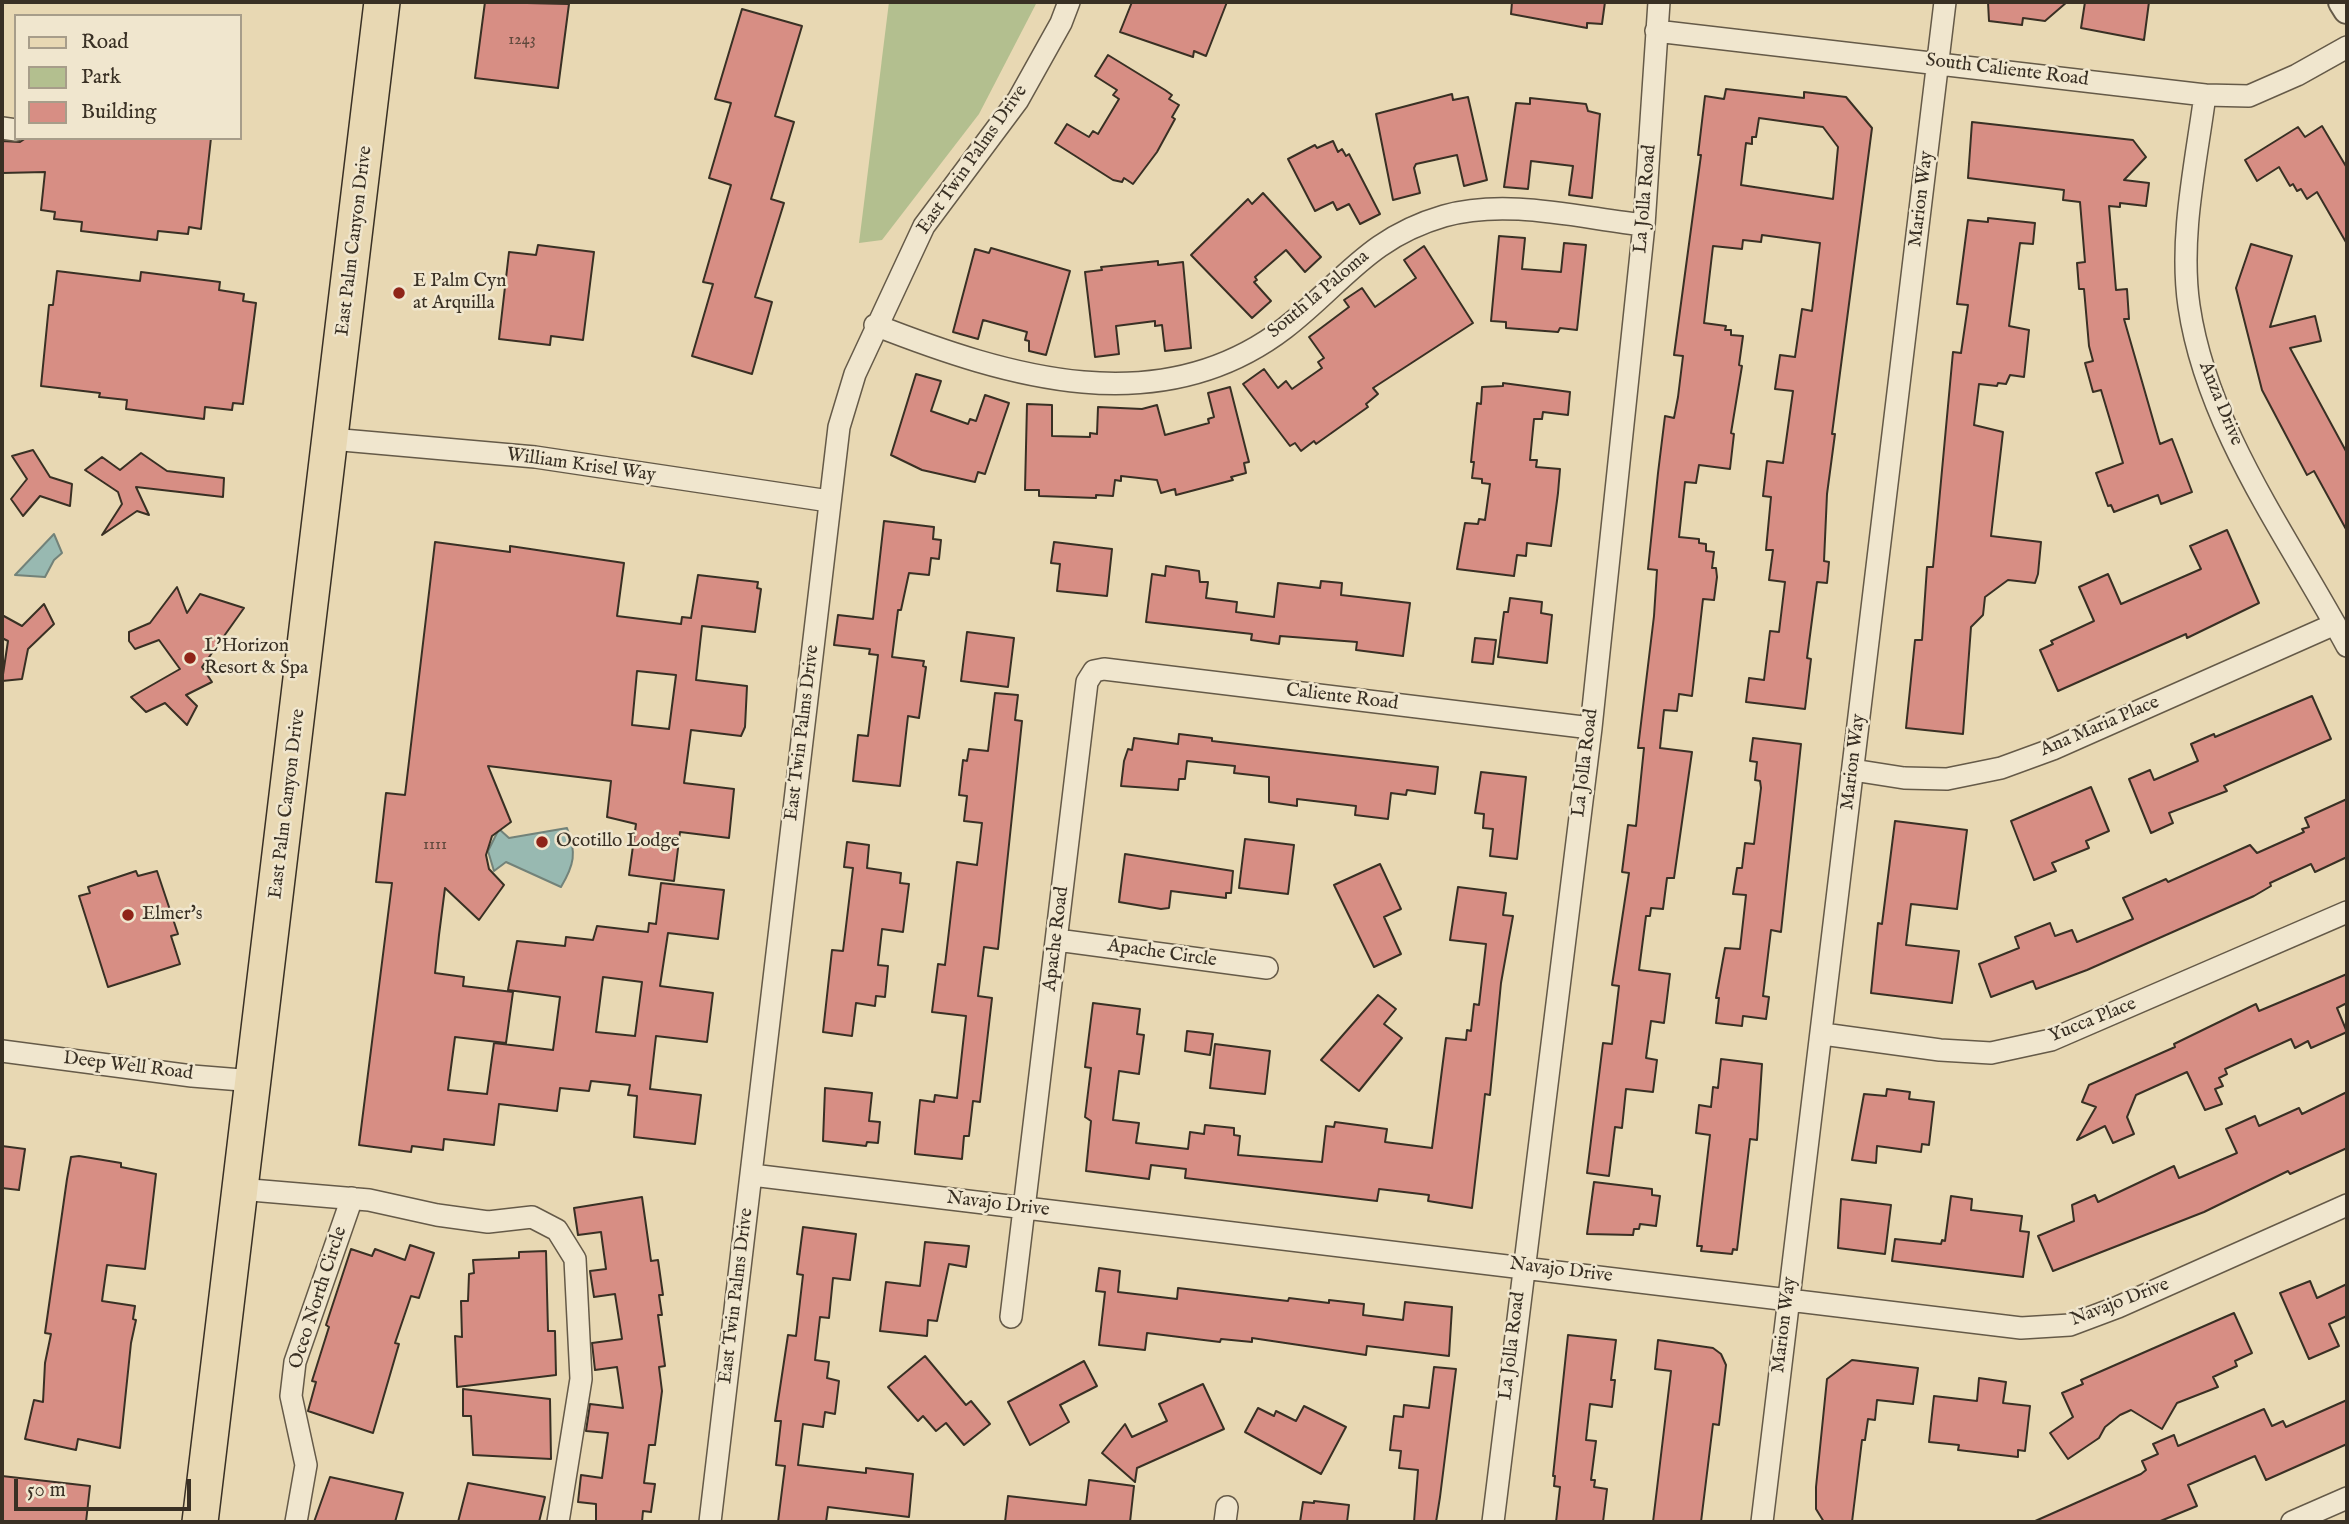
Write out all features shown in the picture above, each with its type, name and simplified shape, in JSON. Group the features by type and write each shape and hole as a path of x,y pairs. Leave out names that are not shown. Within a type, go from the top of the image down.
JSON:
{"main road":[{"name":"East Palm Canyon Drive","path":"200,1522 382,2"}],"street":[{"name":"East Twin Palms Drive","path":"710,1522 839,427 855,374 924,226 1018,100 1061,23 1069,2"},
{"name":"La Jolla Road","path":"1493,1522 1522,1266 1591,728 1644,225 1659,2"},
{"name":"Marion Way","path":"1762,1522 1823,1034 1945,2"},
{"path":"2342,2 2347,10"},
{"name":"South Caliente Road","path":"1656,32 1939,62 2204,95 2249,96 2297,75 2347,47"},
{"name":"Anza Drive","path":"2204,95 2187,231 2189,305 2205,376 2251,476 2347,646"},
{"name":"South la Paloma","path":"876,326 954,356 1023,374 1083,382 1142,383 1200,373 1243,355 1285,327 1363,256 1400,232 1446,216 1503,208 1644,225"},
{"name":"William Krisel Way","path":"331,439 536,457 829,501"},
{"name":"Ana Maria Place","path":"1853,770 1903,778 1947,779 2001,768 2053,749 2336,624"},
{"name":"Caliente Road","path":"1094,671 1118,671 1591,728"},
{"name":"Apache Road","path":"1011,1317 1087,682 1094,671"},
{"name":"Yucca Place","path":"1823,1034 1940,1050 1991,1053 2051,1040 2347,912"},
{"name":"Apache Circle","path":"1056,940 1267,968"},
{"name":"Deep Well Road","path":"2,1051 192,1076 254,1080"},
{"name":"Navajo Drive","path":"752,1175 2021,1328 2070,1325 2118,1307 2347,1205"},
{"name":"Oceo North Circle","path":"239,1189 352,1198 488,1222 531,1217 557,1230 575,1259 581,1378 558,1522"},
{"name":"Oceo North Circle","path":"296,1522 306,1465 291,1396 295,1362 352,1198"},
{"path":"2292,1522 2340,1508"}],"green space":[{"path":"889,2 1037,2 979,114 882,240 859,243"}],"water":[{"path":"54,534 62,553 54,560 45,577 15,575"},
{"path":"567,828 573,859 561,887 506,862 494,871 488,851 499,829 509,838"}],"building":[{"path":"485,2 569,4 558,88 475,78"},
{"path":"1132,2 1227,2 1206,56 1194,51 1193,57 1120,32"},
{"path":"1512,2 1605,2 1602,24 1587,23 1587,28 1511,14"},
{"path":"1988,2 2067,2 2045,21 2023,18 2022,25 1989,21"},
{"path":"2085,2 2149,2 2144,40 2081,28"},
{"path":"742,9 802,26 775,116 794,122 771,199 784,203 755,297 772,302 752,374 692,356 713,284 703,282 731,185 709,178 731,103 715,99"},
{"path":"1108,55 1165,90 1172,95 1169,99 1179,105 1172,117 1175,119 1157,152 1133,184 1124,178 1122,182 1113,180 1055,143 1067,124 1089,137 1093,131 1098,134 1119,99 1113,95 1117,90 1095,76"},
{"path":"1726,89 1804,98 1804,92 1846,97 1872,128 1832,434 1835,434 1827,494 1824,561 1829,562 1827,583 1817,582 1807,658 1811,659 1805,709 1746,702 1749,678 1764,680 1770,631 1779,632 1785,582 1769,580 1773,550 1766,550 1771,497 1763,496 1767,461 1783,463 1793,391 1775,389 1780,355 1795,357 1802,309 1812,311 1820,243 1762,235 1761,242 1743,240 1742,249 1713,246 1704,323 1726,326 1725,330 1731,330 1731,335 1743,336 1739,365 1742,366 1731,433 1734,434 1730,469 1699,465 1696,483 1685,482 1679,537 1699,539 1699,543 1706,544 1706,551 1714,552 1712,568 1716,568 1717,577 1714,600 1703,599 1692,696 1679,694 1677,711 1664,710 1660,748 1692,752 1674,878 1667,878 1663,909 1651,908 1650,916 1646,916 1639,970 1670,974 1664,1023 1651,1021 1646,1058 1657,1060 1653,1092 1626,1089 1622,1128 1615,1127 1609,1176 1587,1173 1603,1043 1612,1044 1619,986 1612,985 1629,873 1622,872 1628,825 1636,826 1644,748 1638,748 1654,616 1657,570 1648,569 1658,473 1665,416 1674,418 1678,397 1683,356 1674,355 1701,155 1698,155 1705,96 1724,99","holes":["1759,118 1823,127 1838,147 1833,199 1741,185 1746,143 1752,144 1752,137 1756,137"]},
{"path":"1452,94 1453,100 1468,97 1487,180 1464,186 1457,155 1416,164 1414,168 1420,193 1393,200 1376,114"},
{"path":"1530,98 1586,104 1588,111 1600,114 1592,198 1569,195 1573,166 1531,161 1528,189 1504,187 1516,103 1530,104"},
{"path":"1972,122 2133,140 2146,157 2124,180 2149,183 2146,206 2120,203 2120,207 2109,206 2116,290 2127,289 2129,319 2124,319 2160,444 2172,439 2192,492 2161,504 2158,495 2114,512 2111,505 2108,506 2096,473 2123,463 2101,390 2093,392 2085,363 2093,361 2089,346 2084,289 2079,289 2077,263 2085,262 2080,202 2063,200 2064,190 1968,178"},
{"path":"2322,126 2347,168 2347,244 2317,192 2307,199 2301,189 2297,191 2293,184 2290,186 2279,167 2257,181 2245,160 2298,127 2305,137"},
{"path":"211,140 201,229 189,227 188,234 158,231 157,240 81,231 82,222 54,219 55,212 41,210 45,172 2,173 2,141"},
{"path":"1333,141 1338,152 1342,149 1346,156 1349,154 1380,214 1360,224 1349,204 1337,210 1333,202 1315,211 1288,159 1315,145 1317,148"},
{"path":"1263,193 1321,257 1305,272 1286,250 1255,277 1257,280 1254,282 1271,301 1252,318 1191,255 1248,199 1252,204"},
{"path":"1988,218 2035,223 2033,244 2020,243 2009,326 2029,330 2024,377 2010,375 2006,384 1998,383 1997,386 1979,384 1974,425 2003,432 1991,536 2041,542 2035,583 2008,580 1985,597 1983,615 1971,627 1963,734 1906,728 1915,640 1922,640 1927,567 1933,567 1953,352 1961,353 1968,305 1957,304 1968,220 1988,222"},
{"path":"1499,236 1525,238 1522,269 1561,272 1564,243 1586,245 1577,330 1560,328 1558,332 1506,328 1506,322 1491,321"},
{"path":"2251,244 2292,256 2270,327 2315,316 2321,341 2290,348 2347,453 2347,531 2314,471 2307,475 2262,390 2236,288"},
{"path":"538,245 594,252 583,340 551,336 550,345 499,339 509,252 536,255"},
{"path":"1424,246 1473,323 1373,388 1378,394 1366,404 1368,407 1316,444 1314,441 1301,451 1295,443 1290,446 1243,384 1264,369 1278,388 1286,381 1292,389 1322,368 1318,362 1324,358 1309,337 1349,307 1344,300 1362,288 1375,307 1416,278 1404,260"},
{"path":"991,248 1070,271 1046,355 1029,351 1029,341 1025,340 1027,332 983,320 978,339 953,332 975,249 989,253"},
{"path":"1158,261 1158,265 1183,262 1191,348 1165,351 1162,325 1155,326 1155,321 1116,326 1119,354 1095,357 1085,272 1102,270 1101,267"},
{"path":"57,271 140,281 141,272 220,282 219,290 244,294 243,301 256,303 243,404 233,403 232,410 205,407 204,419 126,409 127,400 99,397 100,393 41,386 49,305 53,305"},
{"path":"916,374 941,381 931,411 968,424 970,419 976,421 985,395 1009,403 985,474 978,472 975,482 922,470 891,455"},
{"path":"1503,383 1570,392 1568,415 1543,412 1542,419 1534,419 1530,460 1537,460 1536,467 1560,469 1551,546 1527,543 1526,556 1517,555 1514,576 1457,569 1465,523 1478,524 1479,519 1485,520 1490,484 1482,483 1482,479 1472,478 1477,403 1481,404 1482,387 1503,386"},
{"path":"1230,387 1249,462 1244,463 1246,473 1231,477 1233,480 1176,495 1175,489 1161,493 1157,480 1121,476 1121,481 1115,480 1113,496 1039,496 1039,490 1025,490 1027,404 1052,405 1052,436 1090,437 1090,433 1097,434 1098,407 1142,409 1157,405 1165,435 1209,423 1208,419 1214,417 1208,393"},
{"path":"33,450 50,477 72,484 70,506 40,496 23,516 11,499 27,479 12,456"},
{"path":"141,453 167,471 224,478 223,497 136,487 149,515 137,511 102,535 122,504 118,492 85,470 102,457 120,470"},
{"path":"884,521 934,527 933,539 941,540 939,559 931,558 929,575 909,573 901,610 898,610 892,657 924,661 923,666 926,667 919,718 908,716 900,786 853,781 858,735 868,736 878,655 869,654 870,649 834,645 838,615 873,619"},
{"path":"2227,530 2259,603 2187,638 2186,634 2058,691 2040,650 2053,644 2051,641 2094,621 2079,587 2108,574 2121,604 2201,569 2190,546"},
{"path":"435,542 510,552 510,546 624,563 617,616 681,624 682,617 691,618 698,575 758,582 757,588 761,589 755,632 702,626 696,680 747,686 745,727 741,736 691,730 684,783 734,789 729,838 680,832 674,881 629,875 636,824 607,817 611,781 488,766 511,822 492,836 486,855 489,869 504,885 479,920 445,888 439,935 435,973 464,977 463,986 513,992 506,1043 455,1037 448,1090 487,1094 494,1043 553,1050 560,997 508,990 517,941 565,946 566,937 593,940 597,926 648,932 649,923 656,924 661,883 724,890 718,939 668,933 660,986 713,993 707,1042 656,1036 650,1089 701,1095 695,1144 634,1137 637,1096 628,1095 630,1085 591,1081 589,1091 560,1088 557,1111 499,1104 494,1145 444,1139 443,1150 412,1146 411,1152 359,1145 392,883 376,882 386,793 405,795","holes":["637,671 676,675 669,729 632,725","603,977 642,982 635,1036 596,1032"]},
{"path":"1054,542 1112,549 1107,596 1057,591 1060,564 1051,563"},
{"path":"1166,566 1199,571 1200,582 1208,582 1206,598 1237,602 1236,612 1274,617 1278,583 1320,588 1321,581 1342,583 1341,595 1410,603 1403,656 1356,650 1357,642 1280,636 1279,644 1251,640 1252,634 1146,622 1152,574 1165,576"},
{"name":"L'Horizon Resort & Spa","path":"177,587 187,613 200,594 244,608 202,667 212,682 186,695 197,706 187,725 165,703 146,712 131,697 180,669 159,640 135,649 129,641 129,632 150,623"},
{"path":"1510,598 1542,602 1541,613 1552,615 1547,663 1498,657 1504,612 1508,612"},
{"path":"44,604 54,624 28,649 22,679 2,681 8,641 2,638 2,615 22,626"},
{"path":"967,632 1014,638 1008,687 961,681"},
{"path":"1475,638 1496,640 1493,664 1472,662"},
{"path":"995,693 1018,695 1015,720 1022,721 998,949 984,947 978,996 992,998 980,1102 973,1101 969,1136 964,1136 962,1159 915,1154 920,1100 934,1102 935,1095 957,1098 966,1016 932,1012 938,964 945,965 957,862 977,865 982,823 964,821 967,796 959,795 963,760 967,761 969,749 988,751"},
{"path":"2312,696 2331,739 2224,786 2227,791 2169,813 2173,823 2151,833 2129,779 2150,770 2154,780 2198,761 2191,744 2214,734 2215,737"},
{"path":"1179,734 1212,738 1212,741 1438,767 1435,794 1407,790 1406,795 1391,793 1388,819 1355,815 1356,806 1297,799 1297,806 1269,802 1269,777 1234,773 1235,766 1187,761 1185,779 1179,779 1178,790 1121,786 1124,761 1128,749 1132,750 1134,738 1178,744"},
{"path":"1753,738 1801,744 1781,932 1771,930 1763,996 1769,997 1766,1019 1743,1016 1742,1026 1716,1023 1719,998 1716,998 1725,948 1740,949 1746,895 1733,894 1737,868 1742,868 1745,843 1754,844 1761,788 1760,781 1755,780 1757,762 1750,761"},
{"path":"1481,772 1526,777 1517,859 1490,856 1493,829 1483,828 1484,814 1475,813"},
{"path":"2091,787 2109,831 2086,841 2089,848 2052,863 2056,871 2034,880 2011,821"},
{"path":"2347,799 2347,857 2315,872 2311,864 2270,883 2271,886 2254,896 2087,970 2036,989 2033,981 1991,997 1979,964 2019,948 2015,937 2050,923 2055,936 2072,930 2077,942 2133,919 2123,898 2166,879 2168,882 2250,845 2257,853 2304,832 2302,829 2309,827 2305,818"},
{"path":"1895,821 1967,830 1957,909 1911,904 1906,945 1959,951 1952,1003 1871,993 1878,923 1882,924"},
{"path":"1245,839 1294,845 1288,894 1239,888"},
{"path":"847,842 869,845 867,868 901,873 900,883 909,884 903,932 882,929 878,965 888,966 885,997 876,996 875,1006 856,1003 852,1036 823,1032 832,950 843,951 853,868 844,867"},
{"path":"1125,854 1233,871 1231,893 1226,893 1226,898 1171,891 1169,908 1161,909 1119,902"},
{"path":"1380,864 1401,909 1384,917 1401,954 1374,967 1334,885"},
{"name":"Elmer's","path":"136,871 138,876 157,871 178,934 171,936 180,964 108,987 79,896 90,893 88,887"},
{"path":"1458,887 1506,893 1503,915 1513,916 1501,983 1490,1095 1485,1094 1472,1208 1428,1201 1429,1195 1379,1189 1377,1201 1185,1178 1186,1169 1151,1165 1149,1179 1086,1171 1091,1121 1085,1117 1091,1068 1085,1067 1093,1003 1140,1009 1137,1034 1144,1035 1139,1074 1119,1071 1113,1120 1139,1123 1136,1143 1188,1149 1190,1132 1204,1134 1205,1125 1234,1128 1234,1135 1240,1136 1238,1155 1322,1162 1326,1126 1334,1127 1335,1122 1387,1129 1385,1142 1432,1148 1446,1038 1466,1040 1467,1030 1471,1031 1474,1004 1479,1005 1486,944 1450,940"},
{"path":"2347,974 2347,1003 2337,1008 2347,1032 2311,1048 2308,1041 2295,1048 2291,1039 2225,1069 2227,1074 2219,1078 2223,1086 2215,1089 2222,1104 2205,1110 2187,1072 2136,1095 2127,1117 2134,1134 2113,1143 2105,1126 2077,1140 2096,1107 2082,1102 2089,1085 2175,1047 2174,1044 2256,1004 2259,1011"},
{"path":"1378,995 1396,1009 1384,1024 1402,1038 1359,1091 1321,1060"},
{"path":"1187,1031 1213,1034 1210,1055 1185,1051"},
{"path":"1215,1044 1270,1051 1265,1094 1210,1088"},
{"path":"1721,1059 1762,1064 1757,1140 1750,1139 1737,1250 1733,1249 1732,1254 1701,1251 1702,1246 1697,1246 1710,1135 1696,1133 1699,1105 1711,1107 1713,1087 1718,1088"},
{"path":"825,1088 872,1093 869,1121 880,1122 878,1143 867,1142 866,1146 823,1141"},
{"path":"1887,1089 1910,1092 1909,1099 1934,1102 1929,1145 1922,1144 1921,1152 1877,1146 1876,1163 1852,1160 1864,1094 1886,1096"},
{"path":"2347,1092 2347,1148 2290,1174 2288,1171 2204,1212 2053,1271 2038,1236 2074,1221 2072,1205 2095,1195 2098,1202 2174,1166 2179,1178 2237,1153 2226,1129 2255,1116 2259,1126 2299,1108 2302,1114"},
{"path":"2,1146 25,1149 19,1190 2,1188"},
{"path":"71,1157 121,1163 121,1167 156,1174 145,1269 107,1265 102,1301 135,1306 133,1319 136,1320 131,1343 120,1448 78,1439 76,1450 25,1439 34,1400 43,1402 45,1363 51,1334 45,1333 67,1179"},
{"path":"1594,1182 1652,1189 1652,1195 1660,1196 1656,1226 1640,1224 1639,1229 1634,1229 1633,1235 1587,1234"},
{"path":"1951,1196 1972,1199 1971,1210 2022,1216 2020,1231 2029,1232 2023,1277 1892,1261 1895,1239 1941,1244 1942,1240 1945,1241"},
{"path":"642,1197 651,1261 658,1260 663,1295 659,1295 662,1315 658,1315 665,1366 659,1367 662,1391 655,1445 649,1445 644,1483 655,1484 651,1512 643,1511 642,1522 596,1522 596,1504 578,1502 581,1475 602,1478 608,1433 586,1431 590,1404 623,1408 617,1367 595,1370 592,1343 622,1339 615,1294 594,1297 590,1271 606,1269 601,1232 578,1235 574,1208"},
{"path":"1841,1199 1891,1205 1885,1254 1838,1248"},
{"path":"803,1227 856,1234 850,1280 833,1278 829,1318 820,1317 815,1360 829,1362 827,1378 839,1381 835,1414 825,1412 823,1427 803,1424 798,1465 866,1473 866,1468 913,1474 909,1517 828,1507 826,1522 778,1522 785,1466 776,1465 781,1421 775,1421 788,1335 796,1336 803,1275 797,1274"},
{"path":"925,1242 969,1246 966,1267 949,1264 937,1321 928,1320 927,1336 880,1331 886,1282 920,1286"},
{"path":"410,1245 434,1253 419,1298 411,1296 395,1343 399,1344 373,1433 308,1411 316,1382 312,1381 329,1327 326,1325 351,1249 372,1256 375,1249 405,1260"},
{"path":"546,1251 548,1331 555,1331 556,1375 457,1387 455,1336 462,1337 461,1301 468,1301 469,1274 474,1273 473,1260 519,1258 519,1252"},
{"path":"1099,1268 1120,1271 1118,1292 1177,1299 1178,1288 1288,1301 1289,1298 1329,1303 1329,1300 1364,1304 1363,1315 1403,1320 1405,1302 1452,1307 1449,1356 1367,1346 1366,1355 1252,1338 1252,1342 1221,1339 1220,1342 1147,1333 1145,1350 1099,1345 1105,1292 1096,1291"},
{"path":"2310,1281 2317,1298 2347,1284 2347,1316 2329,1324 2339,1346 2309,1359 2280,1293"},
{"path":"2234,1313 2252,1353 2235,1361 2237,1366 2213,1377 2218,1387 2177,1403 2162,1429 2131,1410 2120,1415 2105,1427 2099,1438 2068,1459 2050,1433 2073,1417 2062,1393 2083,1384 2081,1380"},
{"path":"1568,1335 1616,1340 1611,1380 1615,1380 1612,1407 1590,1404 1586,1440 1596,1441 1591,1480 1595,1480 1594,1487 1607,1489 1603,1522 1556,1522 1560,1487 1554,1486 1553,1476"},
{"path":"1658,1340 1713,1348 1721,1354 1726,1365 1719,1425 1713,1424 1701,1522 1653,1522 1671,1371 1655,1369"},
{"path":"925,1356 966,1405 971,1401 990,1424 964,1445 946,1423 936,1431 923,1416 918,1421 888,1387"},
{"path":"1852,1360 1918,1368 1913,1404 1877,1400 1875,1420 1868,1419 1865,1440 1862,1440 1852,1522 1824,1522 1816,1509 1816,1487 1827,1379"},
{"path":"1084,1361 1097,1386 1060,1405 1069,1422 1030,1445 1008,1402"},
{"path":"1434,1367 1456,1369 1440,1497 1436,1522 1414,1522 1418,1470 1399,1468 1401,1451 1390,1450 1394,1416 1403,1417 1404,1405 1429,1408"},
{"path":"1979,1378 2006,1382 2003,1403 2030,1406 2025,1451 2018,1450 2018,1457 1958,1450 1959,1445 1929,1442 1934,1396 1977,1401"},
{"path":"1203,1384 1224,1429 1137,1468 1135,1482 1102,1453 1125,1424 1132,1437 1167,1421 1159,1404"},
{"path":"463,1389 550,1399 551,1459 473,1455 471,1416 463,1416"},
{"path":"2347,1400 2347,1444 2266,1480 2255,1456 2188,1485 2197,1506 2158,1522 2033,1522 2141,1474 2146,1470 2142,1461 2158,1454 2153,1444 2174,1435 2178,1446 2264,1409 2272,1426 2283,1421 2286,1427"},
{"path":"1304,1406 1346,1427 1321,1474 1245,1432 1258,1408 1274,1416 1276,1411 1296,1421"},
{"path":"2,1476 90,1486 86,1522 2,1522"},
{"path":"330,1477 403,1493 395,1522 314,1522"},
{"path":"1089,1480 1134,1486 1130,1522 1005,1522 1008,1496 1086,1505"},
{"path":"468,1483 545,1497 539,1522 458,1522"},
{"path":"1303,1502 1349,1505 1347,1522 1300,1522"}],"place":[{"name":"E Palm Cyn at Arquilla","path":"399,293"},
{"name":"L'Horizon Resort & Spa","path":"190,658"},
{"name":"Ocotillo Lodge","path":"542,842"},
{"name":"Elmer's","path":"128,915"}]}
